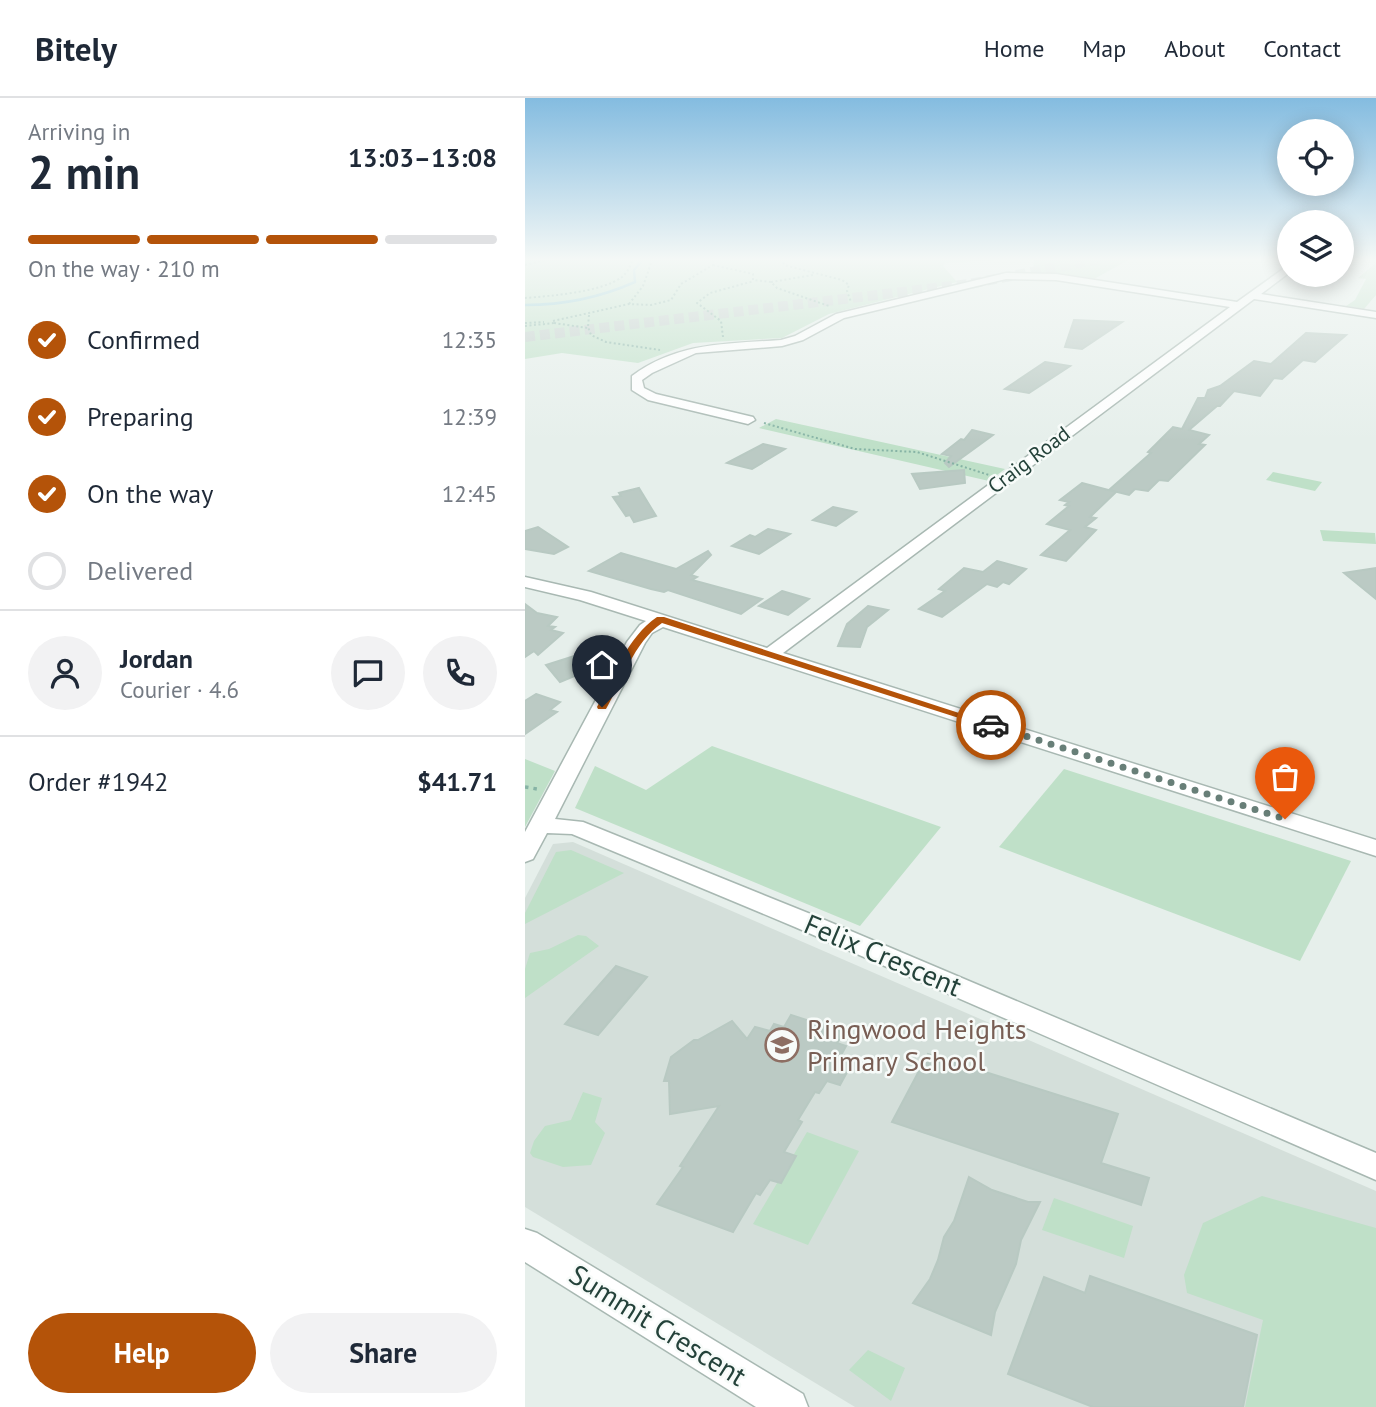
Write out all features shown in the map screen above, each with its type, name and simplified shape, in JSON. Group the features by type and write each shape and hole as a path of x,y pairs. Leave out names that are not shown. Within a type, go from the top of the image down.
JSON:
{"street":[{"path":"748,420 661,400 638,390 635,383 642,373 700,349 762,346 789,341 830,319"},
{"name":"Craig Road","path":"769,654 1219,319"},
{"path":"525,582 562,589 1374,841"},
{"path":"525,854 636,642 646,629 661,620"},
{"name":"Felix Crescent","path":"540,826 575,827 804,921 1376,1167"},
{"name":"Summit Crescent","path":"525,1244 790,1407"}],"path":[{"path":"525,324 568,319"},
{"path":"589,319 591,335 606,342 650,346 683,355"},
{"path":"718,319 722,335 729,347"},
{"path":"553,322 588,328"},
{"path":"748,420 785,427 815,439 871,452 914,452 937,456 962,467 979,469 1000,482"}],"shaded area":[{"name":"Ringwood Heights Primary School","path":"573,842 1376,1191 1376,1407 855,1407 525,1207 525,898 553,844"}],"green space":[{"path":"525,319 819,319 782,338 693,343 638,363 562,353 525,359"},
{"path":"776,419 1005,469 989,481 759,428"},
{"path":"1273,472 1322,482 1315,491 1266,480"},
{"path":"1320,530 1375,533 1376,544 1323,541"},
{"path":"712,746 941,827 860,926 575,808 595,766 646,790"},
{"path":"525,759 555,771 525,827"},
{"path":"1064,769 1351,861 1300,961 999,847"},
{"path":"571,850 624,873 525,924 525,913 556,852"},
{"path":"578,935 586,936 599,946 525,998 525,969 530,953 549,949"},
{"path":"583,1092 602,1098 595,1122 605,1133 591,1165 563,1167 533,1157 530,1153 534,1141 545,1126 571,1120"},
{"path":"807,1132 859,1151 808,1245 753,1224"},
{"path":"1262,1196 1376,1228 1376,1407 1245,1407 1263,1320 1187,1293 1184,1275 1203,1223"},
{"path":"1054,1198 1133,1226 1124,1258 1042,1230"},
{"path":"868,1350 905,1368 891,1401 849,1370"}],"building":[{"path":"1074,320 1122,322 1082,349 1065,347"},
{"path":"1306,333 1346,335 1315,362 1303,360 1282,379 1274,378 1260,396 1234,391 1220,406 1189,430 1209,435 1199,444 1205,445 1168,481 1159,480 1148,491 1135,489 1129,495 1109,490 1151,453 1148,452 1173,427 1182,429 1198,398 1205,398 1208,390 1220,386 1254,361 1271,364"},
{"path":"1045,362 1070,366 1029,393 1005,389"},
{"path":"972,430 993,435 949,467 945,463 951,456 942,454 961,439 964,440"},
{"path":"763,444 785,449 752,469 727,463"},
{"path":"964,470 965,483 920,489 912,474"},
{"path":"1082,483 1116,492 1090,517 1096,518 1085,527 1096,530 1066,561 1041,555 1070,530 1047,524 1069,506 1065,505 1069,502 1060,500"},
{"path":"639,488 656,516 634,522 630,515 626,516 613,497"},
{"path":"833,507 856,512 836,526 813,520"},
{"path":"538,527 568,547 554,554 525,549 525,531"},
{"path":"768,529 790,534 759,554 732,546 750,535 755,537"},
{"path":"708,551 711,555 691,575 697,577 692,580 762,599 741,614 668,590 664,592 651,589 589,571 621,553 676,569"},
{"path":"997,561 1026,569 1009,584 1003,582 997,587 987,584 942,617 919,609 945,591 939,589 964,568 983,572"},
{"path":"1376,568 1376,599 1344,573"},
{"path":"782,591 809,599 788,615 759,606"},
{"path":"525,604 537,613 557,617 548,626 555,627 551,630 563,633 538,655 534,651 525,657"},
{"path":"868,606 888,610 867,627 860,647 838,646 847,624"},
{"path":"584,653 596,667 560,682 546,665"},
{"path":"536,694 560,702 550,710 557,712 525,734 525,701"},
{"path":"616,966 647,977 598,1035 565,1024"},
{"path":"791,1015 844,1032 837,1043 846,1046 839,1059 852,1063 840,1085 827,1081 819,1093 815,1092 798,1120 802,1122 784,1152 796,1156 781,1183 770,1180 760,1195 756,1193 733,1232 657,1204 683,1167 680,1166 719,1106 670,1114 669,1081 664,1081 671,1057 694,1040 732,1021 747,1039 755,1027 770,1031 774,1024 784,1027"},
{"path":"928,1054 1118,1114 1101,1163 1149,1178 1141,1205 892,1122"},
{"path":"969,1177 992,1190 1028,1202 1040,1202 1021,1240 1016,1264 995,1312 991,1335 913,1303 930,1279"},
{"path":"1090,1276 1257,1335 1243,1407 1093,1407 1008,1374 1044,1277 1085,1293"}],"tunnel":[{"path":"525,337 675,319"}],"way so far":[{"path":"991,725 1285,819"}],"place":[{"name":"Ringwood Heights Primary School","path":"782,1045"}],"route":[{"path":"602,707 636,642 646,629 661,620 991,725"}]}
